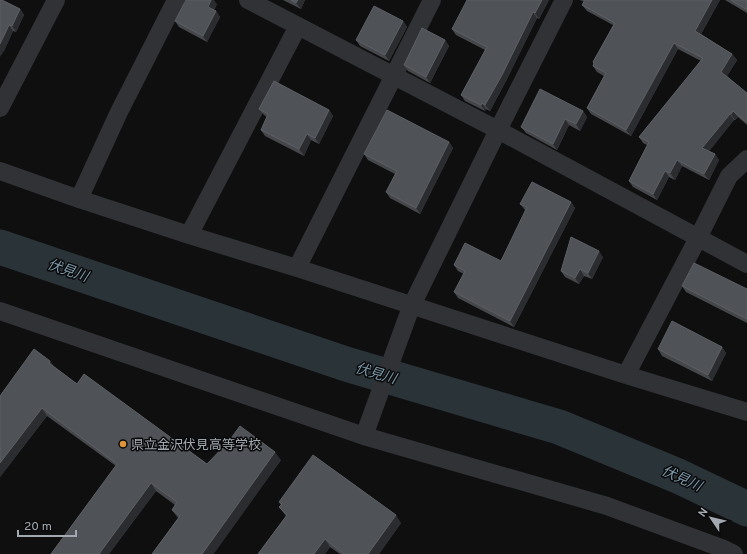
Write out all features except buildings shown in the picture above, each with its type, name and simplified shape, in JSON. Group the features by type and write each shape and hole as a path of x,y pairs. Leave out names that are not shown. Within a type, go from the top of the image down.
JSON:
{"street":[{"path":"0,108 56,0"},
{"path":"79,199 119,112 176,0"},
{"path":"248,0 498,130 747,264"},
{"path":"297,268 432,0"},
{"path":"367,430 410,312 498,130 564,0"},
{"path":"189,235 298,26"},
{"path":"626,375 729,176 747,159"},
{"path":"0,171 189,235 297,268 410,312 747,412"},
{"path":"0,311 607,506 734,554"}],"waterway":[{"name":"伏見川","path":"0,247 346,364 559,427 678,476 747,509"}],"place":[{"name":"県立金沢伏見高等学校","path":"123,444"}]}
